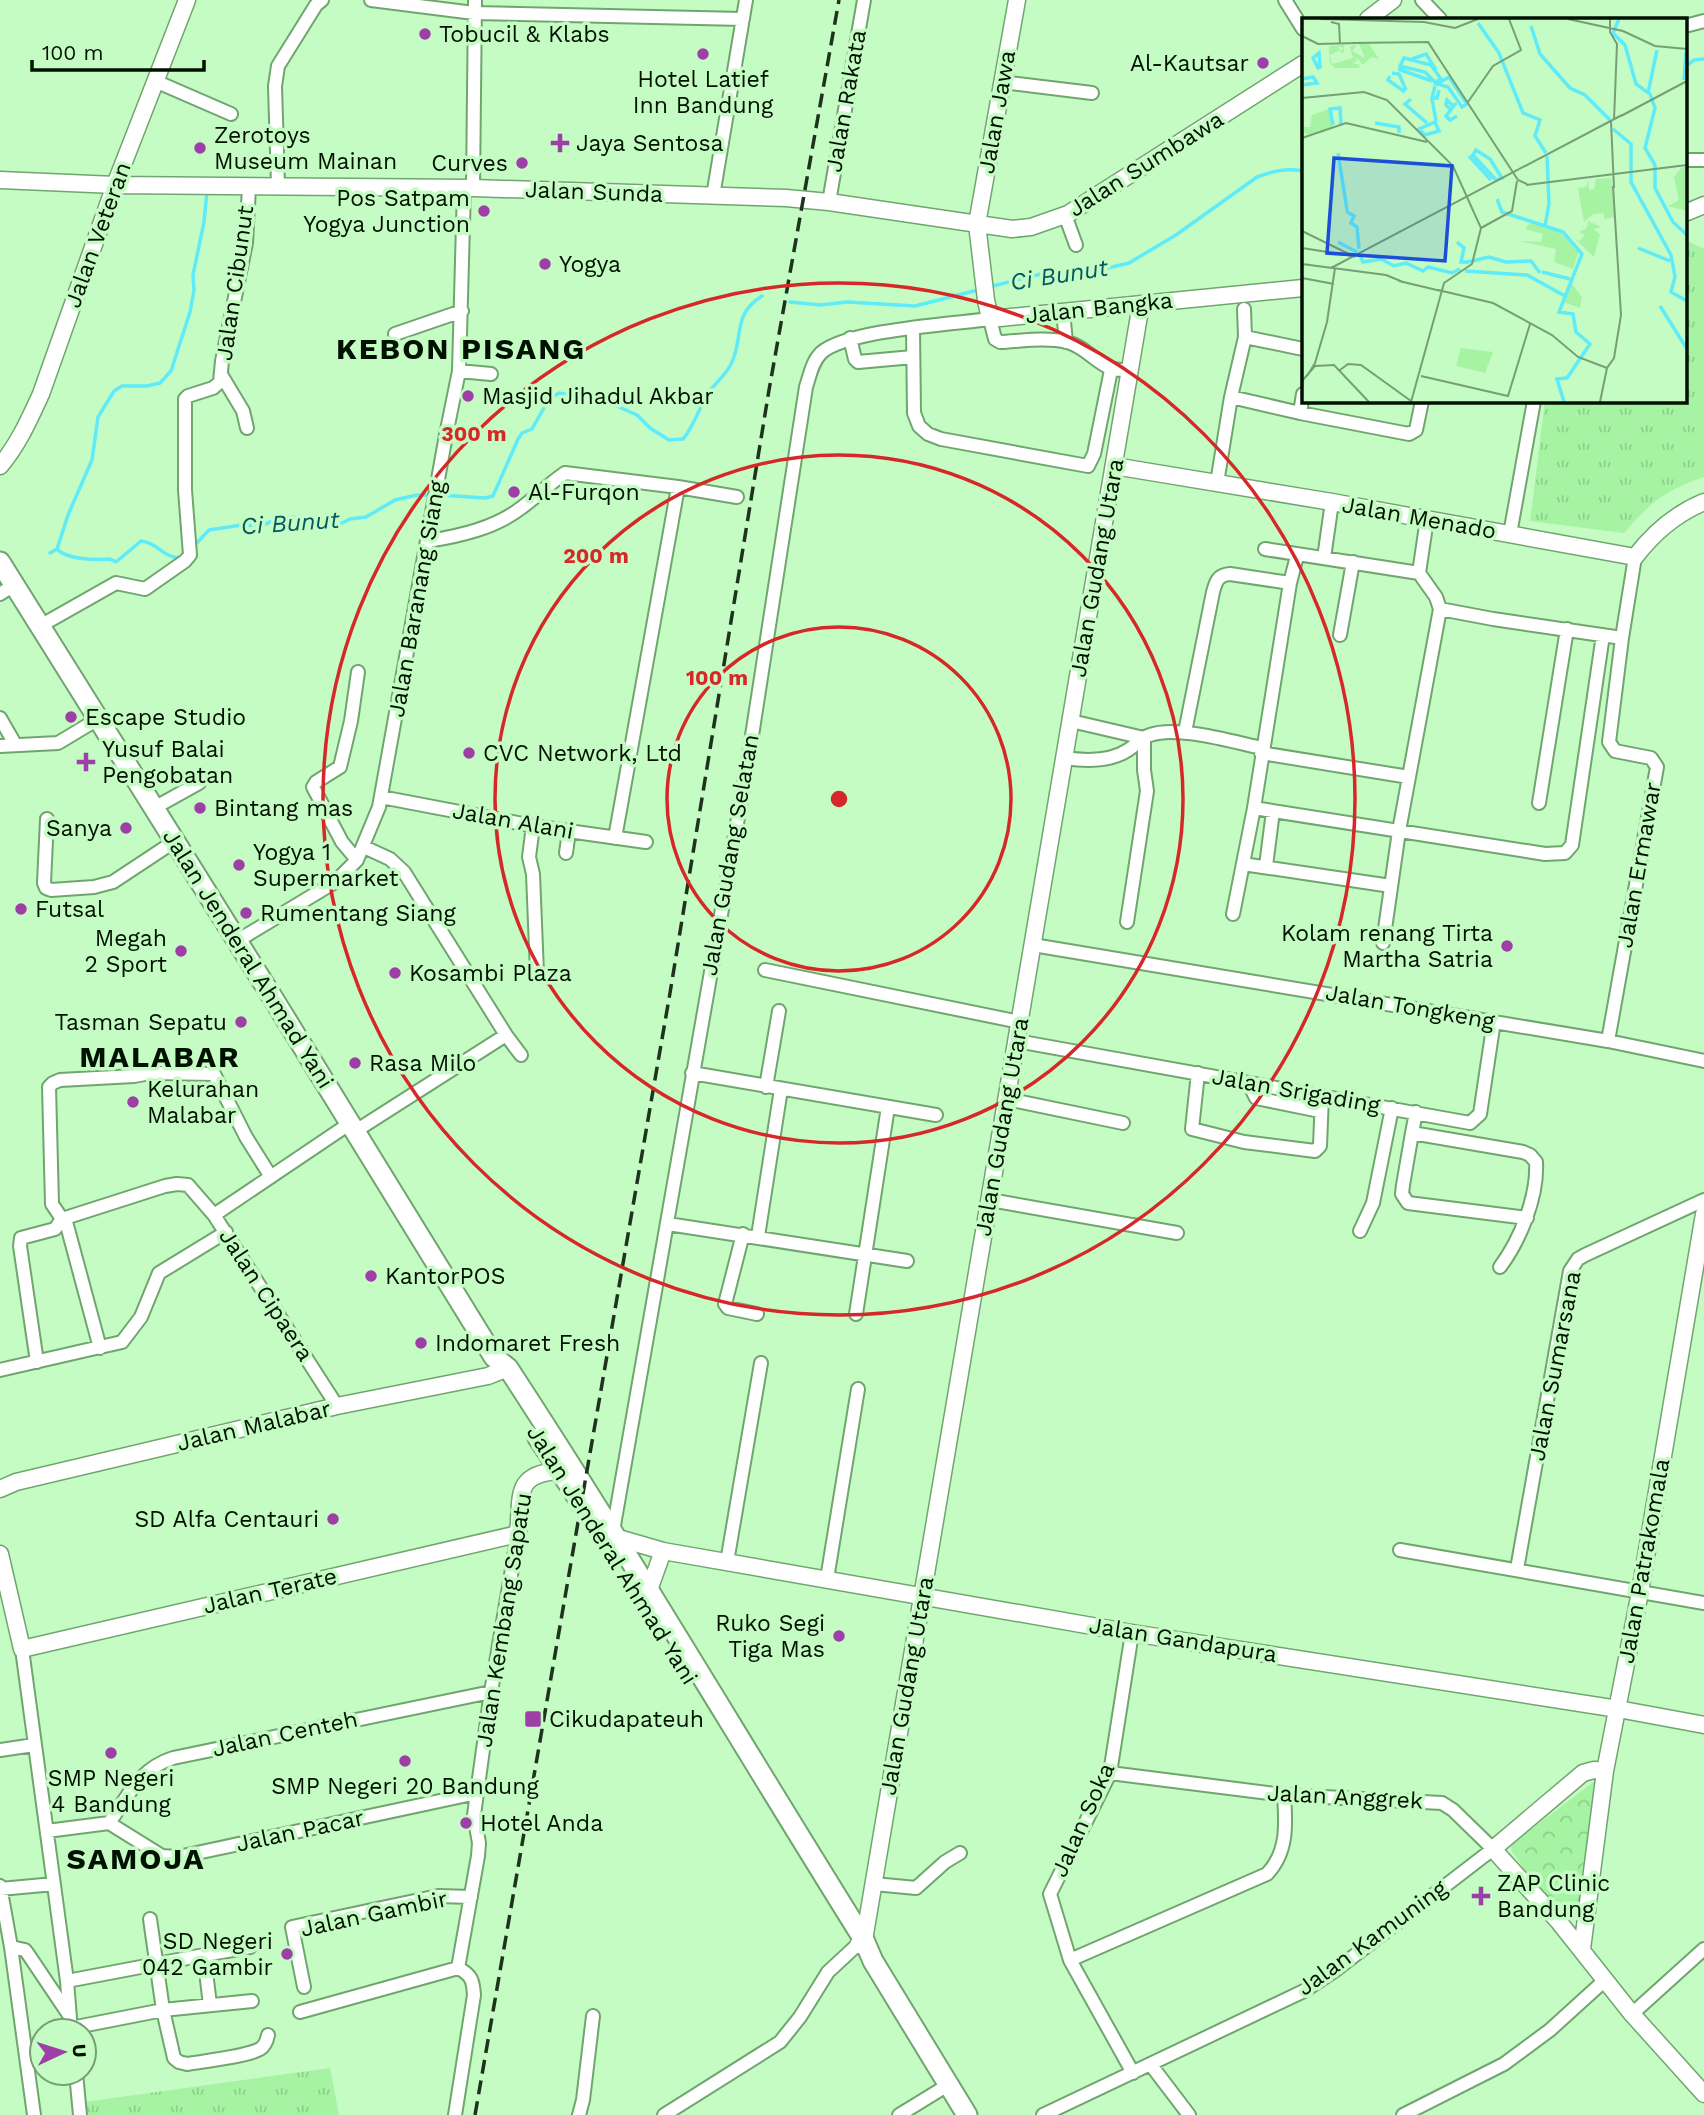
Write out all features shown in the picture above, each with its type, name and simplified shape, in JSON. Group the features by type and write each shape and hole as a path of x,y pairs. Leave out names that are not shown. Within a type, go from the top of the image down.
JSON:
{"main road":[{"name":"Jalan Jenderal Ahmad Yani","path":"0,562 7,589 40,626 500,1366 616,1534 774,1805"},
{"name":"Jalan Jenderal Ahmad Yani","path":"500,1366 558,1471 581,1502 774,1805 967,2115"}],"street":[{"name":"Jalan Veteran","path":"0,466 10,454 41,394 115,185 187,0"},
{"path":"278,186 275,86 278,66 316,5 322,0"},
{"path":"371,0 743,19"},
{"path":"713,196 746,0"},
{"name":"Jalan Rakata","path":"829,202 864,0"},
{"name":"Jalan Jawa","path":"977,224 1017,0"},
{"path":"1285,0 1302,27"},
{"path":"1369,18 1393,0"},
{"path":"1422,0 1439,18"},
{"name":"Jalan Baranang Siang","path":"237,941 335,882 357,860 381,797 459,370 474,6"},
{"path":"1686,26 1704,21"},
{"name":"Jalan Sumbawa","path":"977,224 996,228 1031,227 1065,215 1302,65"},
{"path":"155,81 231,114"},
{"path":"1002,82 1092,93"},
{"path":"1686,160 1704,160"},
{"name":"Jalan Sunda","path":"0,180 115,185 468,188 790,198 977,224"},
{"name":"Jalan Cibunut","path":"40,626 116,583 145,589 190,555 185,490 186,399 217,385 222,376 222,361 246,243 249,187"},
{"path":"1686,213 1704,205"},
{"path":"1065,215 1076,245"},
{"path":"977,224 986,300 995,339 1000,342 1066,342 1084,350 1111,370 1120,372 1130,369"},
{"name":"Jalan Bangka","path":"990,319 1302,288"},
{"name":"Jalan Gudang Utara","path":"860,1943 874,1884 1141,304"},
{"path":"1217,483 1231,397 1245,338 1244,309"},
{"path":"395,334 462,311"},
{"path":"1063,311 1066,342"},
{"name":"Jalan Gudang Selatan","path":"616,1534 692,1073 749,755 806,387 812,366 820,354 850,338 990,319"},
{"path":"913,329 914,413 919,426 928,434 951,441 1087,466 1094,454 1111,370"},
{"path":"850,338 858,362 913,357"},
{"path":"1245,338 1302,349"},
{"path":"459,370 491,374"},
{"path":"222,376 243,411 247,428"},
{"path":"1231,397 1409,434 1416,430 1422,402"},
{"path":"1300,413 1302,400"},
{"path":"1510,534 1534,402"},
{"name":"Jalan Menado","path":"1114,466 1635,556"},
{"path":"428,541 460,536 498,522 521,509 565,473 737,497"},
{"path":"615,838 678,487"},
{"path":"1324,558 1332,502"},
{"path":"1635,556 1659,529 1704,502"},
{"path":"1383,943 1399,831 1440,609 1436,597 1419,573 1427,519"},
{"path":"1265,549 1419,573"},
{"path":"1234,914 1290,583 1297,556"},
{"name":"Jalan Ermawar","path":"1608,1041 1657,767 1651,758 1615,751 1609,742 1635,556"},
{"path":"1340,635 1353,562"},
{"path":"1185,732 1213,592 1219,578 1223,574 1230,574 1290,583"},
{"path":"1440,609 1622,638"},
{"path":"1539,803 1567,629"},
{"path":"1254,808 1545,854 1565,853 1572,845 1603,635"},
{"path":"357,860 342,842 313,788 316,782 340,767 351,721 358,672"},
{"path":"0,718 15,744"},
{"path":"0,746 58,743 98,719"},
{"path":"1071,721 1144,738"},
{"path":"1065,758 1084,761 1117,756 1153,734 1185,732 1262,750 1409,777"},
{"path":"1127,922 1147,791 1144,738"},
{"path":"154,808 199,783"},
{"name":"Jalan Alani","path":"381,797 533,826 646,842"},
{"path":"1266,866 1273,811"},
{"path":"47,819 44,883 46,888 51,890 94,887 113,882 175,841"},
{"path":"533,826 529,857 533,874 537,974"},
{"path":"566,853 569,831"},
{"path":"364,847 390,859 404,872 506,1035 522,1055"},
{"path":"1243,864 1391,886"},
{"name":"Jalan Tongkeng","path":"1033,944 1494,1021 1704,1061"},
{"path":"765,970 1020,1022"},
{"path":"766,1087 779,1011"},
{"name":"Jalan Srigading","path":"1017,1041 1464,1122 1477,1119 1480,1114 1494,1021"},
{"name":"Jalan Cipaera","path":"337,1406 214,1215 271,1177 506,1035"},
{"path":"100,1348 64,1218 52,1204 49,1087 53,1083 60,1080 150,1073 214,1074 246,1137 271,1177"},
{"path":"692,1073 936,1115"},
{"path":"1198,1073 1191,1123 1195,1130 1244,1142 1315,1151 1320,1146 1322,1096"},
{"path":"1253,1084 1252,1090 1256,1098 1320,1111"},
{"path":"758,1236 781,1089"},
{"path":"1007,1099 1123,1123"},
{"path":"856,1314 888,1107"},
{"path":"1360,1231 1373,1203 1392,1108"},
{"path":"1416,1112 1402,1194 1408,1203 1527,1218"},
{"path":"1412,1133 1530,1155 1536,1165 1527,1218 1512,1251 1500,1268"},
{"path":"37,1362 20,1240 23,1237 55,1229 64,1218 177,1184 188,1185 214,1215"},
{"path":"990,1200 1177,1233"},
{"name":"Jalan Sumarsana","path":"1517,1569 1573,1264 1585,1255 1704,1200"},
{"name":"Jalan Patrakomala","path":"1582,1949 1605,1771 1640,1592 1704,1214"},
{"path":"668,1224 907,1261"},
{"path":"0,1370 122,1342 141,1317 155,1279 164,1269 226,1232"},
{"path":"743,1234 725,1304 728,1308 757,1314"},
{"path":"727,1562 761,1363"},
{"name":"Jalan Malabar","path":"0,1489 16,1482 500,1366"},
{"path":"828,1579 858,1389"},
{"name":"Jalan Kembang Sapatu","path":"458,1968 478,1856 479,1843 474,1815 523,1489 528,1479 538,1472 558,1471"},
{"name":"Jalan Terate","path":"22,1649 517,1534"},
{"name":"Jalan Gandapura","path":"616,1534 663,1551 1132,1633 1618,1709 1704,1726"},
{"path":"1400,1550 1704,1603"},
{"path":"649,1590 663,1551"},
{"path":"0,1554 22,1649 67,1981 69,2017"},
{"name":"Jalan Soka","path":"1132,1633 1110,1773 1050,1894 1070,1960 1133,2073"},
{"name":"Jalan Centeh","path":"108,1823 145,1772 173,1758 491,1692"},
{"path":"0,1751 34,1745"},
{"name":"Jalan Kamuning","path":"1043,2115 1304,1991 1337,1969 1493,1849 1583,1773 1605,1771"},
{"name":"Jalan Anggrek","path":"1110,1773 1284,1795 1442,1803 1453,1810 1493,1849 1559,1922 1604,1981 1704,2094"},
{"name":"Jalan Pacar","path":"108,1823 162,1856 178,1857 477,1793"},
{"path":"1070,1960 1267,1874 1275,1866 1283,1847 1284,1795"},
{"path":"47,1832 108,1823"},
{"path":"874,1884 916,1888 945,1862 960,1853"},
{"path":"34,2115 12,1947 0,1888 54,1884"},
{"name":"Jalan Gambir","path":"304,1987 292,1927 438,1896 471,1897"},
{"path":"1559,1922 1572,1921 1586,1910"},
{"path":"150,1919 163,2010 174,2058 179,2063 187,2064 261,2049 268,2035"},
{"path":"664,2115 769,2051 800,2017 828,1972 860,1943"},
{"path":"12,1947 25,1950 65,2017"},
{"path":"67,1981 250,1947"},
{"path":"1632,2014 1704,1949"},
{"path":"204,1955 210,2005"},
{"path":"300,2012 458,1968 469,1973 474,1995 456,2115"},
{"path":"1404,2115 1504,2064 1540,2038 1604,1981"},
{"path":"98,2020 163,2010 252,2001"},
{"path":"579,2115 593,2016"},
{"path":"1152,2065 1189,2115"},
{"path":"899,2115 948,2085"},
{"path":"77,2087 80,2115"}],"green space":[{"path":"1686,240 1704,249 1704,477 1660,498 1624,533 1530,521 1545,402 1686,402"},
{"path":"1596,1780 1599,1784 1579,1906 1572,1916 1558,1917 1511,1850 1512,1844"},
{"path":"330,2068 339,2115 86,2115 84,2102"}],"waterway":[{"name":"Ci Bunut","path":"1686,66 1694,60 1704,59"},
{"name":"Ci Bunut","path":"989,287 1041,274 1091,272 1129,263 1176,235 1257,177 1280,171 1302,171"},
{"path":"50,553 57,549 68,515 92,460 98,417 114,391 122,386 160,383 171,371 190,312 194,290 193,275 204,222 207,191"},
{"name":"Ci Bunut","path":"790,302 915,306 982,289"},
{"name":"Ci Bunut","path":"440,495 485,498 493,496 518,439 522,433 532,429 549,399 559,393 608,402 637,415 650,428 669,440 683,439 709,392 730,366 736,352 742,318 762,296"},
{"name":"Ci Bunut","path":"194,546 209,530 242,525 260,526 281,518 293,517 316,525 340,524 350,519 366,517 395,500 432,495"},
{"name":"Ci Bunut","path":"57,549 74,557 110,559 116,562 141,541 180,558"}],"railway":[{"path":"475,2115 670,993 769,390 839,0"}],"place":[{"name":"Tobucil & Klabs","path":"425,34"},
{"name":"Hotel Latief Inn Bandung","path":"703,54"},
{"name":"Al-Kautsar","path":"1263,63"},
{"name":"Jaya Sentosa","path":"560,143"},
{"name":"Zerotoys Museum Mainan","path":"200,148"},
{"name":"Curves","path":"522,163"},
{"name":"Pos Satpam Yogya Junction","path":"484,211"},
{"name":"Yogya","path":"545,264"},
{"name":"Masjid Jihadul Akbar","path":"468,396"},
{"name":"Al-Furqon","path":"514,492"},
{"name":"Escape Studio","path":"71,717"},
{"name":"CVC Network, Ltd","path":"469,753"},
{"name":"Yusuf Balai Pengobatan","path":"86,762"},
{"name":"Bintang mas","path":"200,808"},
{"name":"Sanya","path":"126,828"},
{"name":"Yogya 1 Supermarket","path":"239,865"},
{"name":"Futsal","path":"21,909"},
{"name":"Rumentang Siang","path":"246,913"},
{"name":"Kolam renang Tirta Martha Satria","path":"1507,946"},
{"name":"Megah 2 Sport","path":"181,951"},
{"name":"Kosambi Plaza","path":"395,973"},
{"name":"Tasman Sepatu","path":"241,1022"},
{"name":"Rasa Milo","path":"355,1063"},
{"name":"Kelurahan Malabar","path":"133,1102"},
{"name":"KantorPOS","path":"371,1276"},
{"name":"Indomaret Fresh","path":"421,1343"},
{"name":"SD Alfa Centauri","path":"333,1519"},
{"name":"Ruko Segi Tiga Mas","path":"839,1636"},
{"name":"Cikudapateuh","path":"533,1719"},
{"name":"SMP Negeri 4 Bandung","path":"111,1753"},
{"name":"SMP Negeri 20 Bandung","path":"405,1761"},
{"name":"Hotel Anda","path":"466,1823"},
{"name":"ZAP Clinic Bandung","path":"1481,1896"},
{"name":"SD Negeri 042 Gambir","path":"287,1954"}],"district":[{"name":"KEBON PISANG","path":"461,348"},
{"name":"MALABAR","path":"160,1056"},
{"name":"SAMOJA","path":"136,1858"}]}
